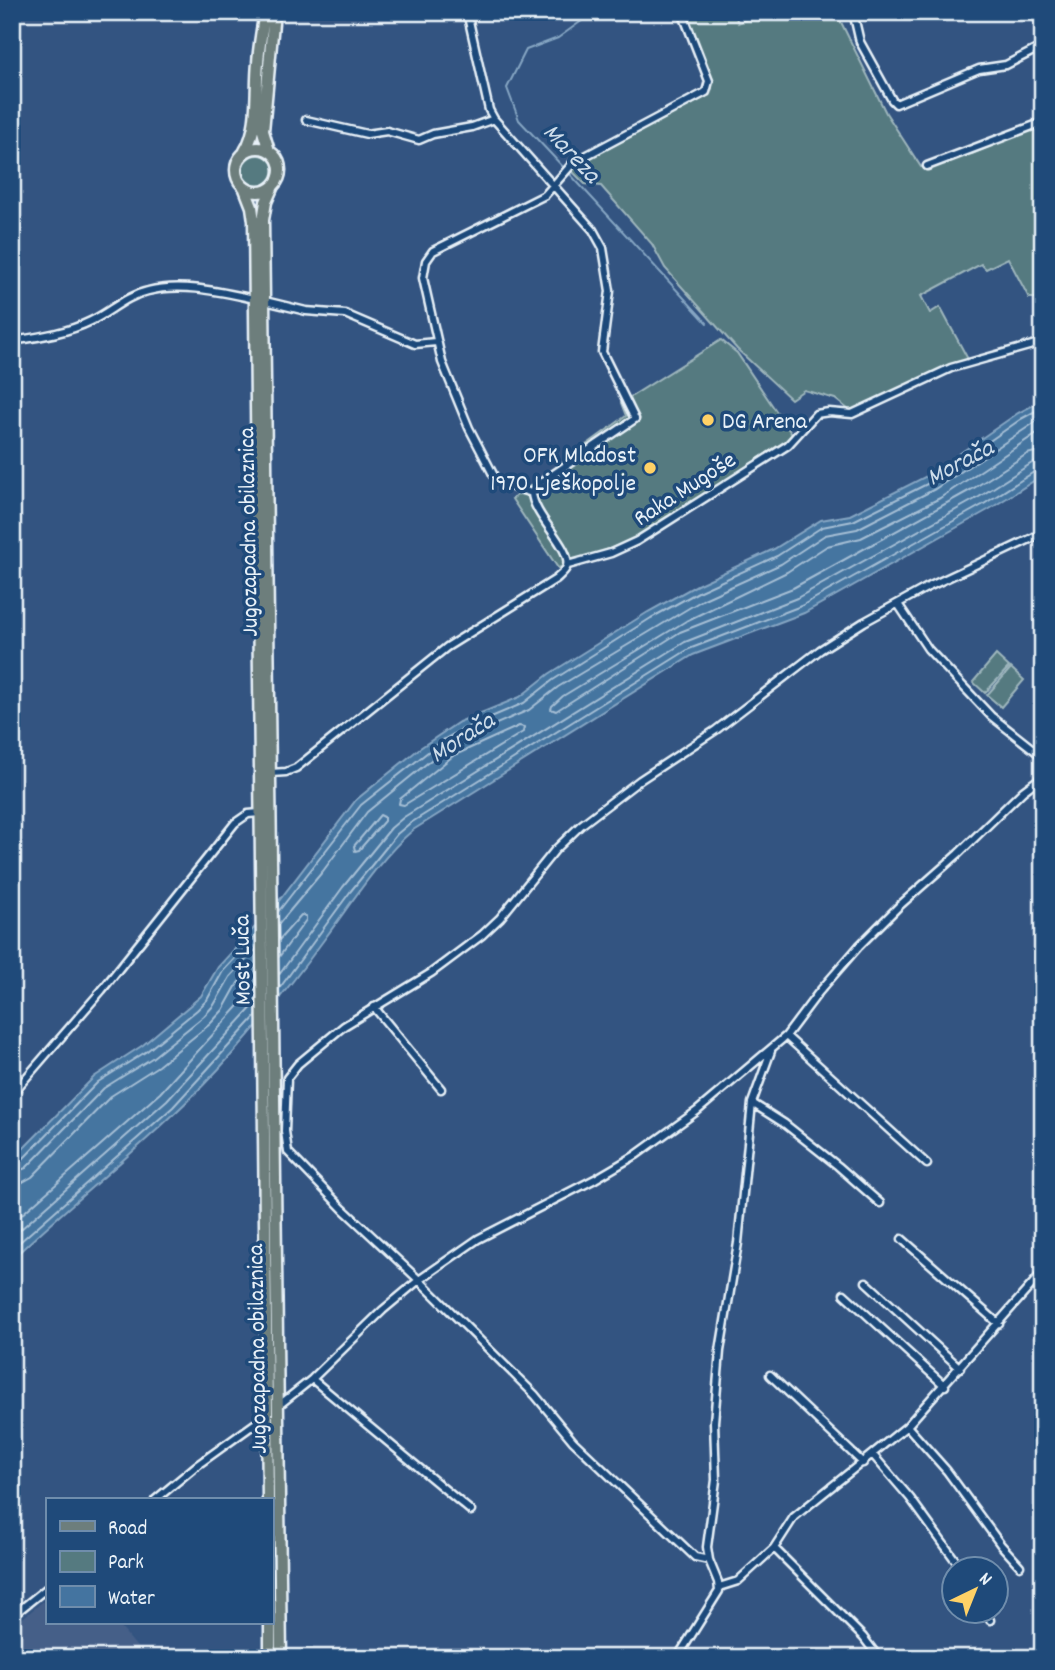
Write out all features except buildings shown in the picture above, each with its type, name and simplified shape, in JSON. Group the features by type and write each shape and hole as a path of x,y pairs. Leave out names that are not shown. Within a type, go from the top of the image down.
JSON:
{"main road":[{"path":"245,152 254,124 258,59 265,12"},
{"path":"269,151 257,148 239,157 235,169 238,181 245,189 260,192 273,186 280,170 277,159 269,151 263,130 274,12"},
{"name":"Jugozapadna obilaznica","path":"267,880 260,813 260,300 263,220 266,202 273,186"},
{"name":"Jugozapadna obilaznica","path":"245,189 253,214 260,300 271,773 267,880"},
{"name":"Most Luča","path":"267,880 269,1039"},
{"name":"Jugozapadna obilaznica","path":"269,1039 281,1658"},
{"name":"Jugozapadna obilaznica","path":"268,1498 269,1039"},
{"path":"270,1624 270,1658"}],"street":[{"path":"467,12 489,110 494,119 593,229 600,241 611,291 602,352 635,419 539,484 532,493"},
{"path":"532,493 499,481 487,466 460,406 436,342 423,269 433,251 545,195 569,166 706,92 709,81 682,12"},
{"path":"853,12 864,51 896,104 979,69 1006,65 1043,46"},
{"path":"306,120 367,134 387,131 419,140 494,119"},
{"path":"927,166 1043,122"},
{"path":"12,341 83,325 119,303 147,291 192,289 221,292 306,312 345,314 415,344 436,342"},
{"path":"12,328 20,340"},
{"name":"Raka Mugoše","path":"568,565 611,553 637,541 788,445 816,414 852,414 951,368 1043,342"},
{"path":"271,773 296,768 447,647 556,579 568,565 565,552 536,509 532,493"},
{"path":"709,1560 695,1557 586,1453 535,1395 288,1152 286,1089 290,1072 344,1026 430,973 482,935 500,918 555,850 589,819 716,730 827,644 898,604 1043,533"},
{"path":"898,604 928,649 991,716 1043,757"},
{"path":"278,1407 419,1280 478,1239 595,1179 683,1123 786,1036 825,984 884,920 1023,791 1043,776"},
{"path":"12,1094 102,990 235,823 247,814 260,813"},
{"path":"373,1006 442,1089"},
{"path":"786,1036 927,1164"},
{"path":"686,1658 678,1655 719,1591 709,1560 708,1542 716,1480 714,1422 720,1351 738,1243 752,1103 772,1049"},
{"path":"752,1103 785,1124 880,1203"},
{"path":"902,1239 999,1324"},
{"path":"719,1587 738,1581 775,1548 794,1517 907,1426 1043,1272"},
{"path":"866,1282 960,1368"},
{"path":"844,1294 945,1385"},
{"path":"770,1375 863,1464"},
{"path":"312,1378 471,1511"},
{"path":"157,1498 196,1466 267,1415"},
{"path":"907,1426 947,1471 1001,1545 1020,1566"},
{"path":"873,1455 910,1498 950,1554"},
{"path":"775,1548 840,1613 879,1658"},
{"path":"12,1616 46,1589"}],"shaded area":[{"path":"46,1599 46,1624 118,1624 146,1658 12,1658 12,1627"}],"green space":[{"path":"685,12 734,12 738,23 764,12 836,12 886,113 921,167 969,148 972,154 1043,124 1043,298 1029,298 1008,258 986,269 981,264 921,296 930,313 940,307 970,363 853,413 835,399 804,390 791,399 737,349 665,268 652,244 601,186 585,184 569,168 707,96 712,88 710,78"},
{"path":"258,155 269,160 274,171 269,182 258,187 247,182 242,171 247,160"},
{"name":"OFK Mladost 1970 Lješkopolje","path":"721,340 737,353 793,436 638,538 558,568 512,499 626,416 621,403"},
{"path":"996,655 1009,667 985,693 973,682"},
{"path":"1011,668 1024,680 1001,707 987,695"},
{"path":"269,1186 277,1658 274,1658"}],"water":[{"name":"Morača","path":"1043,400 1043,475 988,510 804,613 693,655 413,830 378,867 281,996 208,1081 12,1259 12,1160 94,1077 143,1045 201,996 218,967 278,902 356,800 420,748 459,722 520,697 549,674 648,612 697,585 774,549 821,520 850,515 927,476 1018,413"}],"waterway":[{"name":"Mareza","path":"565,169 519,120 507,88 526,50 558,38 594,12"},
{"name":"Mareza","path":"569,173 707,323"}],"place":[{"name":"DG Arena","path":"708,420"},
{"name":"OFK Mladost 1970 Lješkopolje","path":"650,468"}]}
